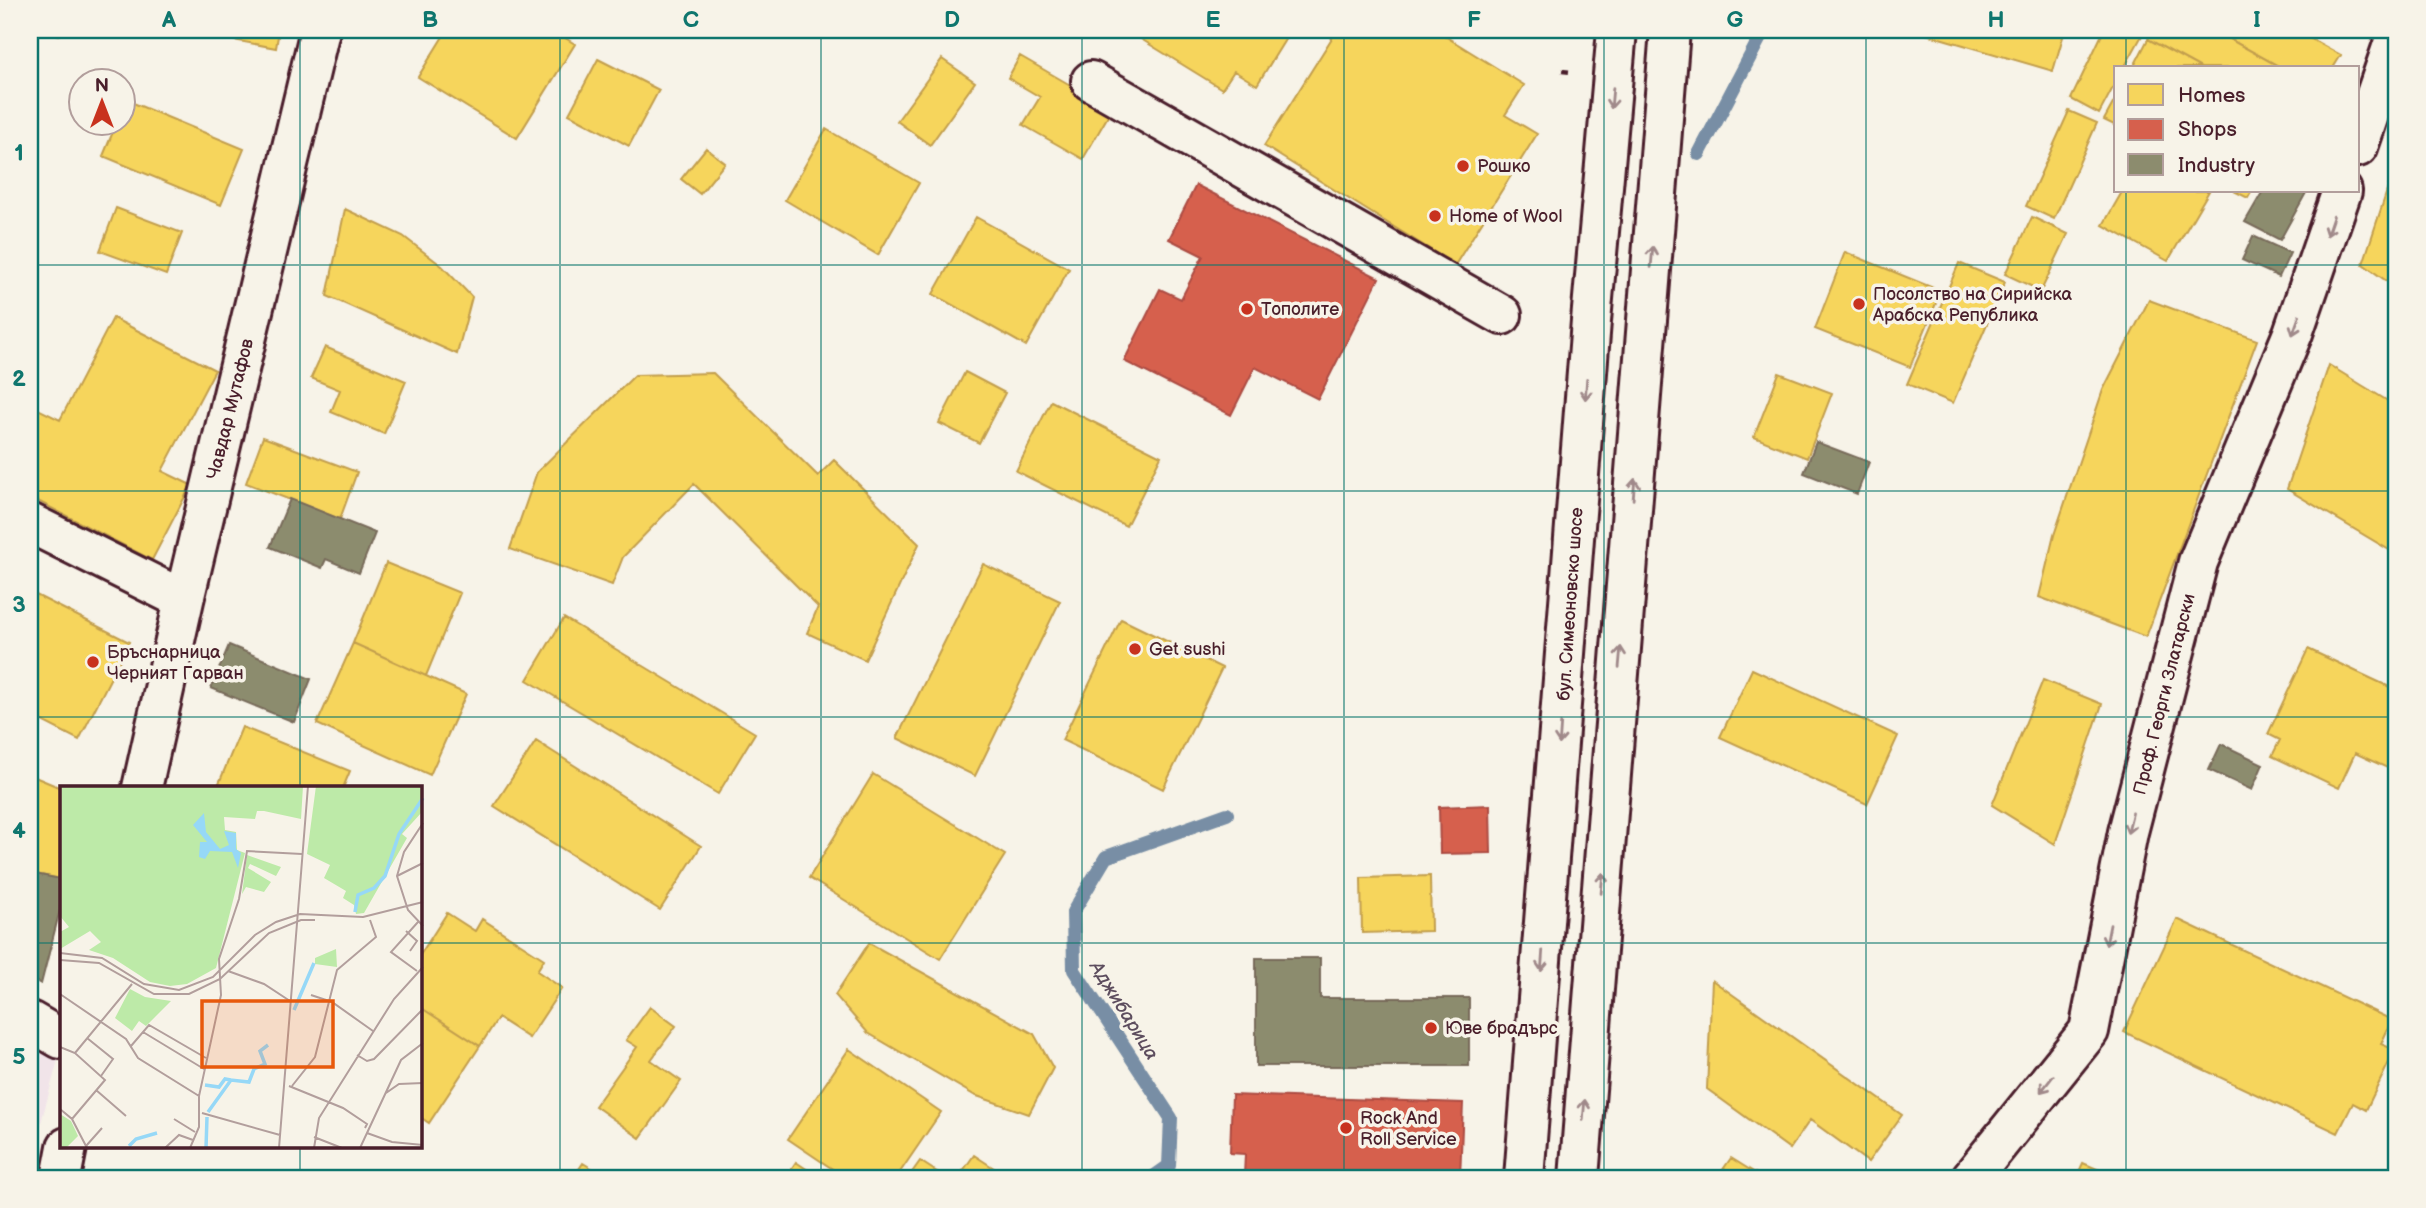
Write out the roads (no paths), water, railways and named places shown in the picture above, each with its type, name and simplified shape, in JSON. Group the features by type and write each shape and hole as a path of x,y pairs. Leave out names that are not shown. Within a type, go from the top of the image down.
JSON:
{"main road":[{"name":"Чавдар Мутафов","path":"142,786 320,30"},
{"name":"бул. Симеоновско шосе","path":"1524,1178 1591,321 1617,30"},
{"path":"1579,1178 1670,30"},
{"path":"2360,141 2396,36"},
{"path":"1091,81 1502,315"},
{"name":"Проф. Георги Златарски","path":"1971,1178 2089,1031 2128,832 2198,562 2294,332 2342,192"},
{"path":"30,523 184,600"},
{"path":"30,1021 60,1038"},
{"path":"61,1178 67,1148"}],"waterway":[{"name":"Аджибарица","path":"1699,154 1764,30"},
{"name":"Аджибарица","path":"1152,1178 1169,1166 1171,1118 1074,970 1073,912 1106,857 1227,814"}],"place":[{"name":"Рошко","path":"1463,166"},
{"name":"Home of Wool","path":"1435,216"},
{"name":"Посолство на Сирийска Арабска Република","path":"1859,304"},
{"name":"Тополите","path":"1247,309"},
{"name":"Get sushi","path":"1135,649"},
{"name":"Бръснарница Черният Гарван","path":"93,662"},
{"name":"Юве брадърс","path":"1431,1028"},
{"name":"Rock And Roll Service","path":"1346,1128"}]}
